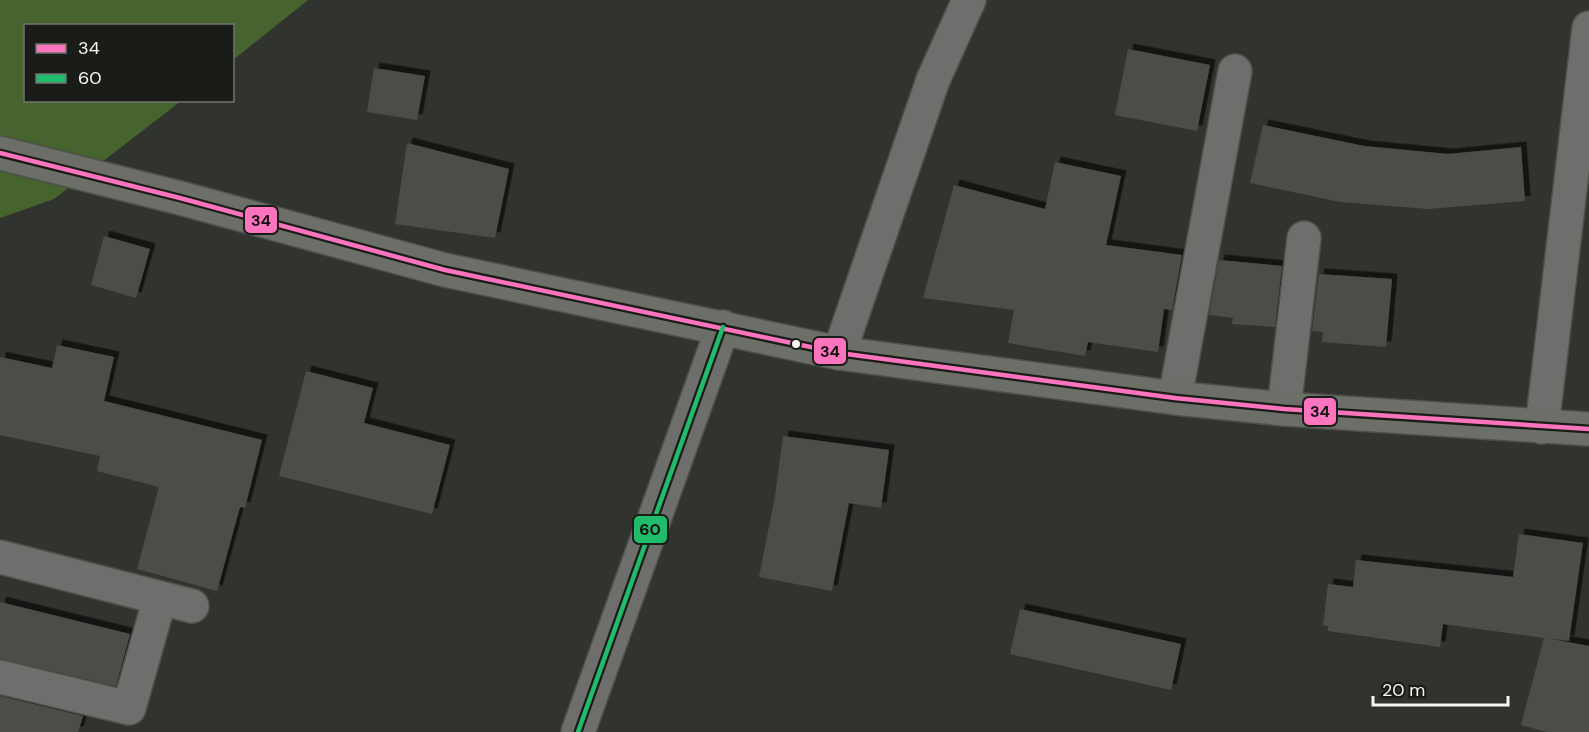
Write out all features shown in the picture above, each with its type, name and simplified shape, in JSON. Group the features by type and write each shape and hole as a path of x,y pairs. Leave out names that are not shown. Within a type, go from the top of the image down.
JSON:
{"main road":[{"path":"0,153 180,198 445,270 839,353 1175,398 1284,409 1589,429"}],"street":[{"path":"839,353 933,80 969,0"},
{"path":"1542,427 1589,28"},
{"path":"1175,398 1235,71"},
{"path":"1284,409 1304,238"},
{"path":"578,732 723,327"},
{"path":"0,557 192,606"},
{"path":"0,677 129,708 160,598"}],"green space":[{"path":"0,0 308,0 234,59 234,24 24,24 24,102 180,102 54,199 0,218"}],"building":[{"path":"1128,49 1210,65 1197,131 1115,115"},
{"path":"374,68 425,76 417,120 367,112"},
{"path":"1263,125 1364,146 1448,154 1521,147 1525,201 1428,209 1340,202 1250,183"},
{"path":"407,143 509,169 495,238 395,224"},
{"path":"1055,162 1121,176 1106,245 1182,255 1172,310 1164,309 1158,352 1088,342 1085,356 1008,343 1014,310 923,298 954,185 1045,209"},
{"path":"104,236 150,249 136,298 91,285"},
{"path":"1219,260 1282,266 1275,327 1232,324 1233,318 1209,315"},
{"path":"1319,274 1392,279 1386,347 1322,342 1323,332 1312,331"},
{"path":"57,345 114,357 104,401 262,440 245,508 240,507 217,591 137,569 159,487 97,471 100,456 0,435 0,357 52,368"},
{"path":"306,371 373,388 364,423 450,445 432,514 279,476"},
{"path":"783,436 889,450 881,508 849,503 832,591 759,577 775,496"},
{"path":"1519,534 1583,543 1569,641 1546,638 1589,646 1589,732 1547,732 1521,725 1544,638 1443,624 1440,647 1328,631 1328,626 1323,625 1328,584 1353,587 1356,560 1513,577"},
{"path":"0,602 130,634 116,686 0,659"},
{"path":"1020,609 1181,644 1171,690 1010,654"},
{"path":"0,696 83,716 78,732 0,732"}],"transit line":[{"name":"34","path":"0,153 180,198 445,270 839,353 1175,398 1284,409 1589,429"},
{"name":"60","path":"578,732 723,327"}]}
